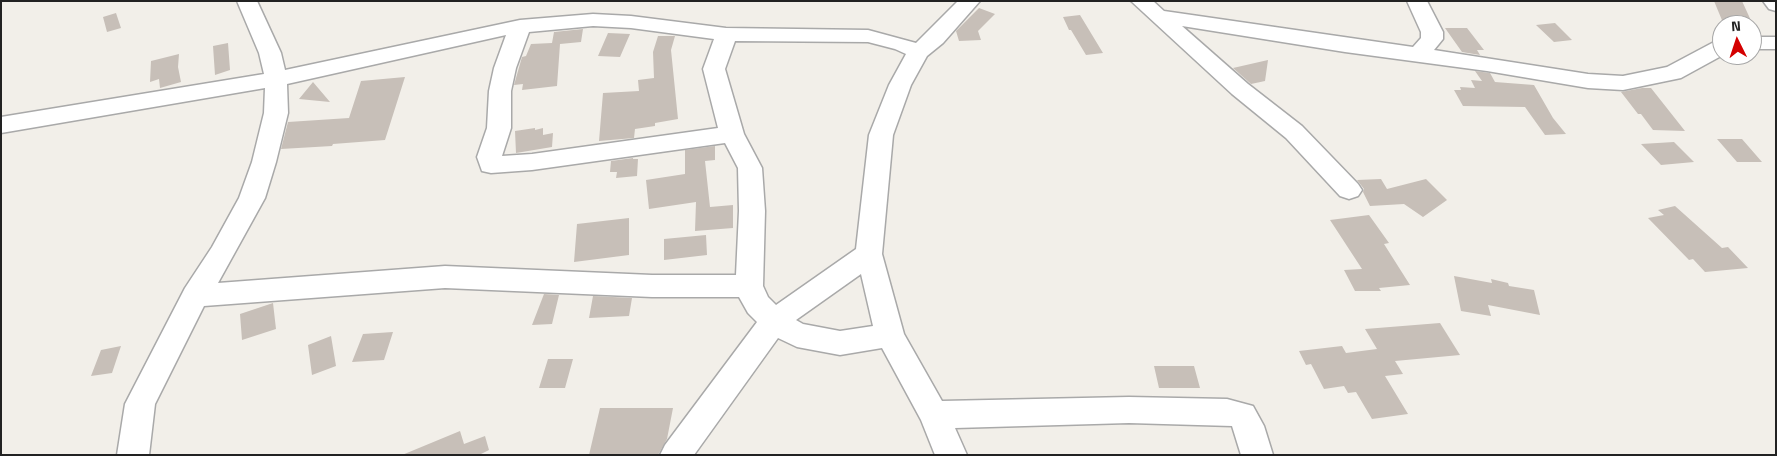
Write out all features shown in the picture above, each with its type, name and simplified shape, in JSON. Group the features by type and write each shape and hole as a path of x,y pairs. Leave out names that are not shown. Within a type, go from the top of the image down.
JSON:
{"street":[{"path":"133,455 140,404 195,296 222,254 252,198 264,162 276,113 276,79 270,53 248,1"},
{"path":"952,455 934,415 890,335 869,254 881,135 900,85 918,52 935,38 970,1"},
{"path":"1417,1 1432,32 1432,39 1419,54"},
{"path":"1773,1 1776,5"},
{"path":"1149,9 1336,44 1419,54 1588,81 1623,82 1673,72 1712,52"},
{"path":"1149,9 1240,89 1294,132 1349,190"},
{"path":"1,125 276,79 520,26 593,20 631,22 726,34 868,36 893,41 918,52"},
{"path":"520,26 505,68 500,91 499,128 489,157 490,165 532,162 732,134"},
{"path":"726,34 714,69 732,134 750,168 752,211 749,286 758,305 774,321 797,335 821,340 854,342 890,335"},
{"path":"1762,43 1776,43"},
{"path":"676,455 744,359 774,321 869,254"},
{"path":"195,296 445,277 652,286 749,286"},
{"path":"934,415 1129,410 1227,412 1242,415 1248,426 1257,455"}],"building":[{"path":"1714,1 1742,1 1748,15 1720,15"},
{"path":"979,8 995,14 978,31 981,40 959,41 956,31"},
{"path":"116,13 121,28 107,32 103,17"},
{"path":"1080,15 1103,53 1086,55 1071,30 1069,30 1063,17"},
{"path":"1555,23 1572,40 1554,42 1536,25"},
{"path":"1445,28 1467,28 1484,50 1477,50 1480,55 1462,52"},
{"path":"583,29 581,42 560,44 557,86 522,90 523,84 514,85 522,57 526,56 531,44 552,43 554,32"},
{"path":"608,33 630,34 620,57 598,56"},
{"path":"658,36 675,36 671,50 678,119 655,123 655,126 635,129 634,138 599,141 603,93 639,91 638,80 654,78 653,52"},
{"path":"228,43 230,70 215,75 213,46"},
{"path":"179,54 178,67 181,82 160,88 159,79 150,82 151,61"},
{"path":"1268,60 1265,81 1251,84 1233,68"},
{"path":"1475,71 1490,73 1495,82 1534,85 1553,118 1566,134 1545,135 1525,107 1463,106 1454,90 1461,90 1460,87 1475,88 1471,80 1482,81"},
{"path":"405,77 385,140 281,149 288,122 349,118 361,81"},
{"path":"313,82 330,102 299,99"},
{"path":"1651,88 1685,131 1653,130 1621,92"},
{"path":"535,128 535,130 543,128 543,135 553,133 552,147 516,153 515,131"},
{"path":"1717,139 1742,139 1762,162 1737,162"},
{"path":"1674,142 1694,162 1661,165 1641,144"},
{"path":"715,146 715,160 705,161 710,207 733,205 733,228 695,231 696,202 649,209 646,180 685,174 685,150"},
{"path":"638,159 637,176 616,178 617,172 610,172 611,161"},
{"path":"1381,179 1387,189 1426,179 1447,200 1423,217 1404,204 1370,206 1363,192 1364,189 1357,180"},
{"path":"1675,206 1722,248 1728,247 1748,268 1705,272 1693,259 1689,260 1648,218 1664,215 1658,210"},
{"path":"1369,215 1389,243 1384,244 1410,285 1379,288 1381,291 1355,291 1344,270 1362,269 1330,220"},
{"path":"629,218 629,255 574,262 577,224"},
{"path":"706,235 707,255 664,260 664,239"},
{"path":"1454,276 1492,283 1491,279 1508,283 1509,286 1534,290 1540,315 1488,305 1491,316 1461,311"},
{"path":"544,294 559,295 552,324 532,325"},
{"path":"593,296 632,298 629,316 589,318"},
{"path":"273,303 276,329 242,340 240,314"},
{"path":"1440,323 1460,355 1395,361 1403,374 1385,376 1408,414 1372,419 1356,392 1348,393 1344,386 1324,389 1311,364 1306,365 1299,351 1342,346 1346,353 1377,349 1365,329"},
{"path":"393,332 384,360 352,362 363,334"},
{"path":"331,336 336,366 312,375 308,345"},
{"path":"121,346 112,373 91,376 101,350"},
{"path":"548,359 573,359 565,388 539,388"},
{"path":"1154,366 1194,366 1200,388 1159,388"},
{"path":"600,408 673,408 667,439 658,455 589,455"},
{"path":"460,431 464,444 485,436 489,450 479,455 402,455"}]}
